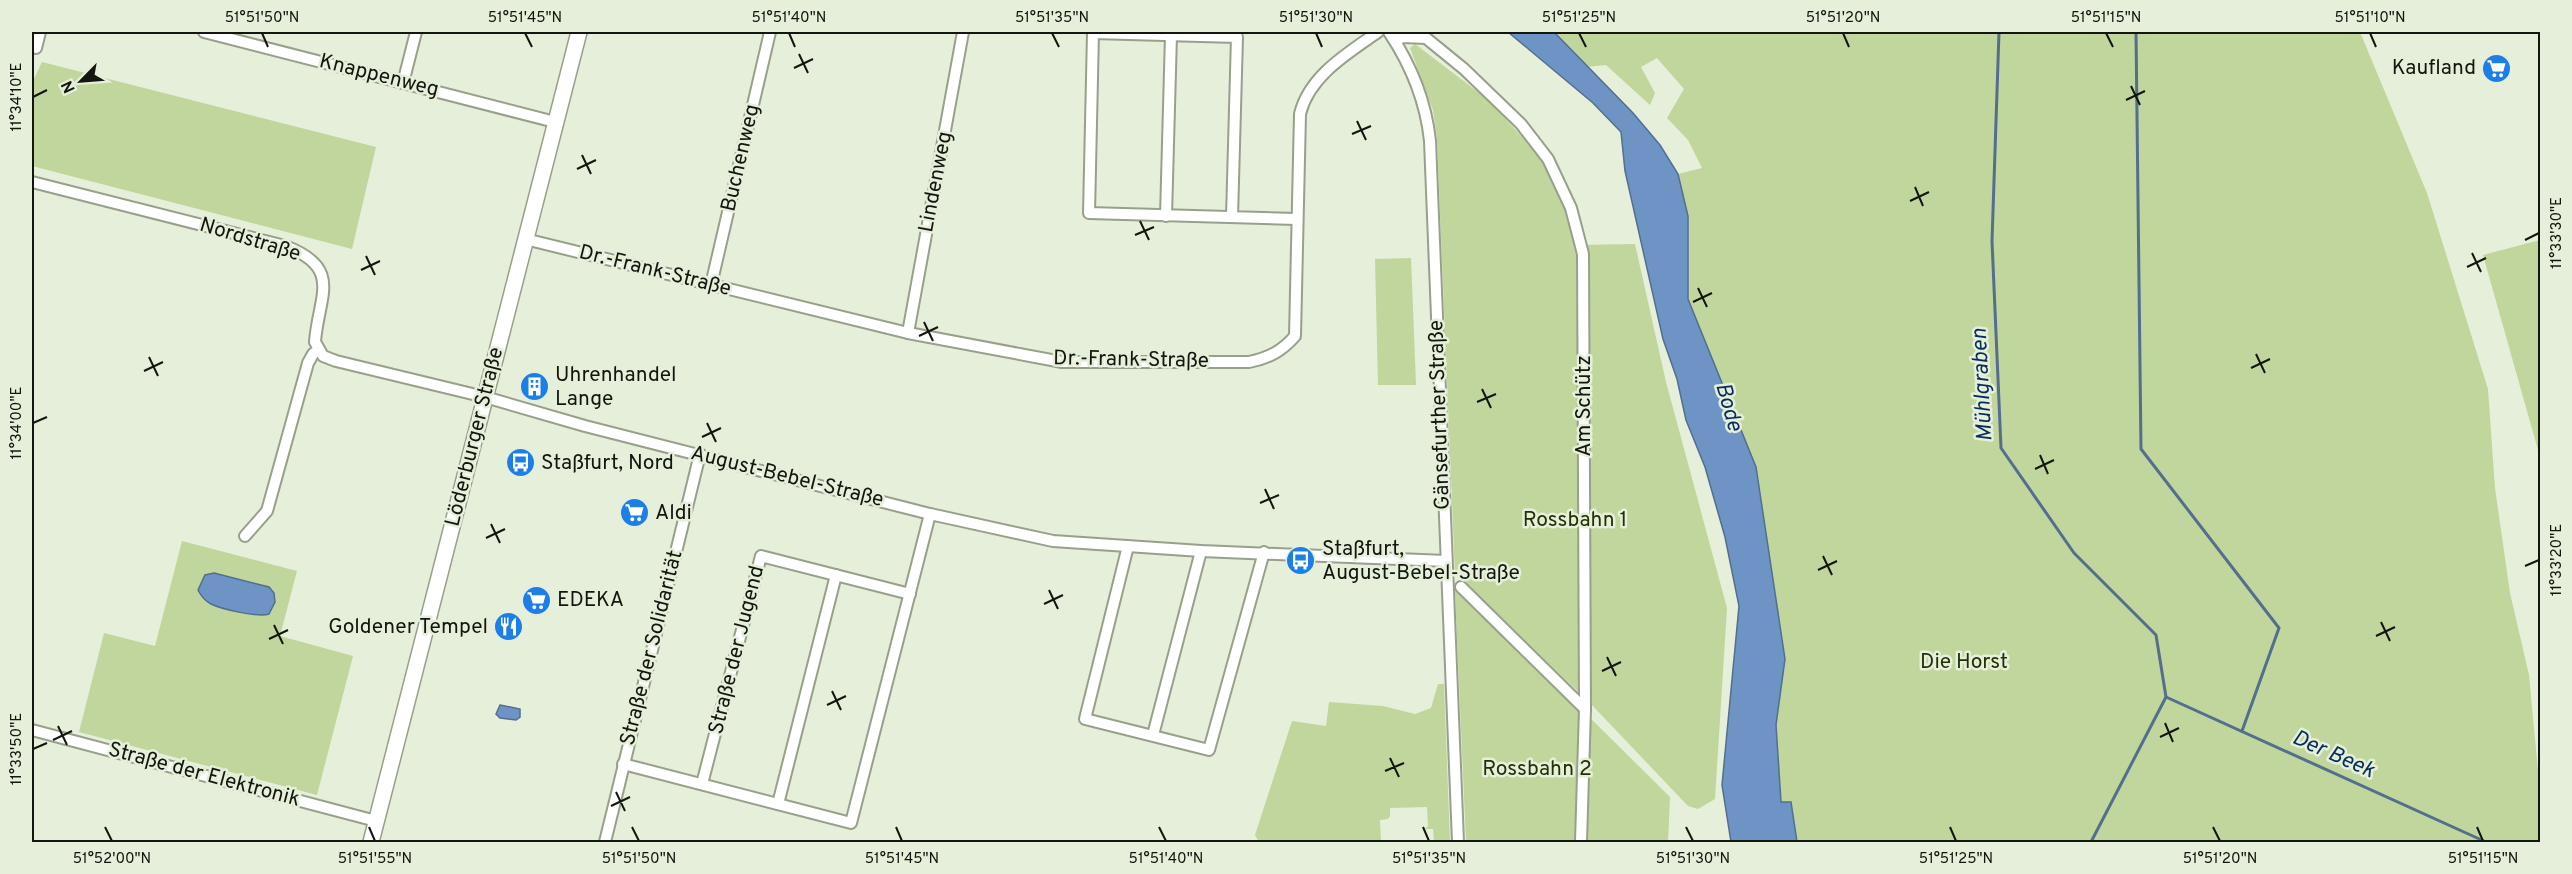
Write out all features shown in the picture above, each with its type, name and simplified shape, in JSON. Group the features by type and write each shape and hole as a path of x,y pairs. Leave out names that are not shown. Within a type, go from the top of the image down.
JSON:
{"street":[{"path":"36,48 40,32"},
{"name":"Knappenweg","path":"204,32 230,35 555,122"},
{"path":"404,82 416,32"},
{"name":"Löderburger Straße","path":"371,843 579,32"},
{"name":"Buchenweg","path":"711,285 770,32"},
{"name":"Lindenweg","path":"908,333 963,32"},
{"name":"Dr.-Frank-Straße","path":"525,239 908,333 1062,362 1250,362 1264,359 1286,346 1295,336 1300,114 1308,92 1321,77 1378,32"},
{"path":"1232,217 1237,37 1093,33 1089,213 1296,219"},
{"path":"1166,216 1171,35"},
{"name":"Gänsefurther Straße","path":"1392,36 1419,91 1429,135 1458,843"},
{"name":"Am Schütz","path":"1392,36 1426,38 1472,77 1521,124 1548,159 1571,208 1583,254 1585,710 1581,843"},
{"name":"Nordstraße","path":"32,182 285,246 307,256 320,271 323,284 322,309 316,333 318,350"},
{"path":"245,536 267,511 308,363 318,350 323,356 342,363 485,397"},
{"name":"August-Bebel-Straße","path":"485,397 585,426 930,514 1053,541 1201,551 1446,561"},
{"name":"Straße der Solidarität","path":"605,843 700,454"},
{"path":"623,764 851,823 930,514"},
{"path":"1128,546 1085,719 1209,750 1264,552"},
{"path":"1154,735 1201,551"},
{"name":"Straße der Jugend","path":"702,784 761,556 910,594"},
{"path":"778,804 836,575"},
{"path":"1461,587 1585,710"},
{"name":"Straße der Elektronik","path":"32,730 376,820"}],"green space":[{"name":"Die Horst","path":"1554,32 2360,32 2427,193 2488,389 2495,488 2510,593 2529,675 2540,792 2540,842 1797,842 1791,803 1781,802 1776,725 1785,659 1756,467 1688,299 1688,216 1678,174 1702,168 1688,140 1667,118 1684,89 1657,58 1641,67 1655,93 1650,105 1606,65 1586,67"},
{"name":"Rossbahn 1","path":"1415,44 1486,98 1542,158 1569,208 1579,245 1635,244 1666,382 1727,608 1715,799 1698,809 1688,806 1590,703 1455,574 1437,139 1433,110 1410,48"},
{"path":"42,62 376,147 352,249 32,166 32,83"},
{"path":"2540,240 2540,457 2483,255"},
{"path":"1411,258 1416,385 1378,385 1375,259"},
{"path":"182,541 297,571 280,636 353,656 317,795 79,732 104,633 155,646"},
{"name":"Rossbahn 2","path":"1457,589 1461,590 1670,797 1668,842 1466,842 1455,592"},
{"path":"1438,684 1444,684 1450,842 1434,842 1433,829 1425,829 1428,826 1427,807 1390,808 1388,819 1380,820 1381,842 1259,842 1255,835 1292,721 1326,726 1329,702 1383,706 1415,714 1431,708"}],"water":[{"name":"Bode","path":"1508,32 1554,32 1633,113 1660,145 1678,174 1688,216 1688,299 1756,467 1785,659 1776,725 1781,802 1791,802 1797,842 1731,842 1722,785 1739,606 1725,537 1705,467 1686,420 1677,379 1663,339 1625,171 1621,132 1593,103"},
{"path":"214,573 269,587 274,593 275,602 269,614 257,615 240,612 216,606 207,601 198,590 205,575"},
{"path":"500,705 520,709 520,717 516,720 500,718 496,714"}],"waterway":[{"name":"Mühlgraben","path":"1999,32 1992,241 2001,448 2074,553 2156,635 2166,697 2091,842"},
{"path":"2136,32 2141,449 2279,628 2242,731"},
{"name":"Der Beek","path":"2166,697 2486,842"}],"place":[{"name":"Kaufland","path":"2497,68"},
{"name":"Uhrenhandel Lange","path":"534,387"},
{"name":"Staßfurt, Nord","path":"520,463"},
{"name":"Aldi","path":"634,513"},
{"name":"Staßfurt, August-Bebel-Straße","path":"1301,561"},
{"name":"EDEKA","path":"536,600"},
{"name":"Goldener Tempel","path":"509,627"}]}
